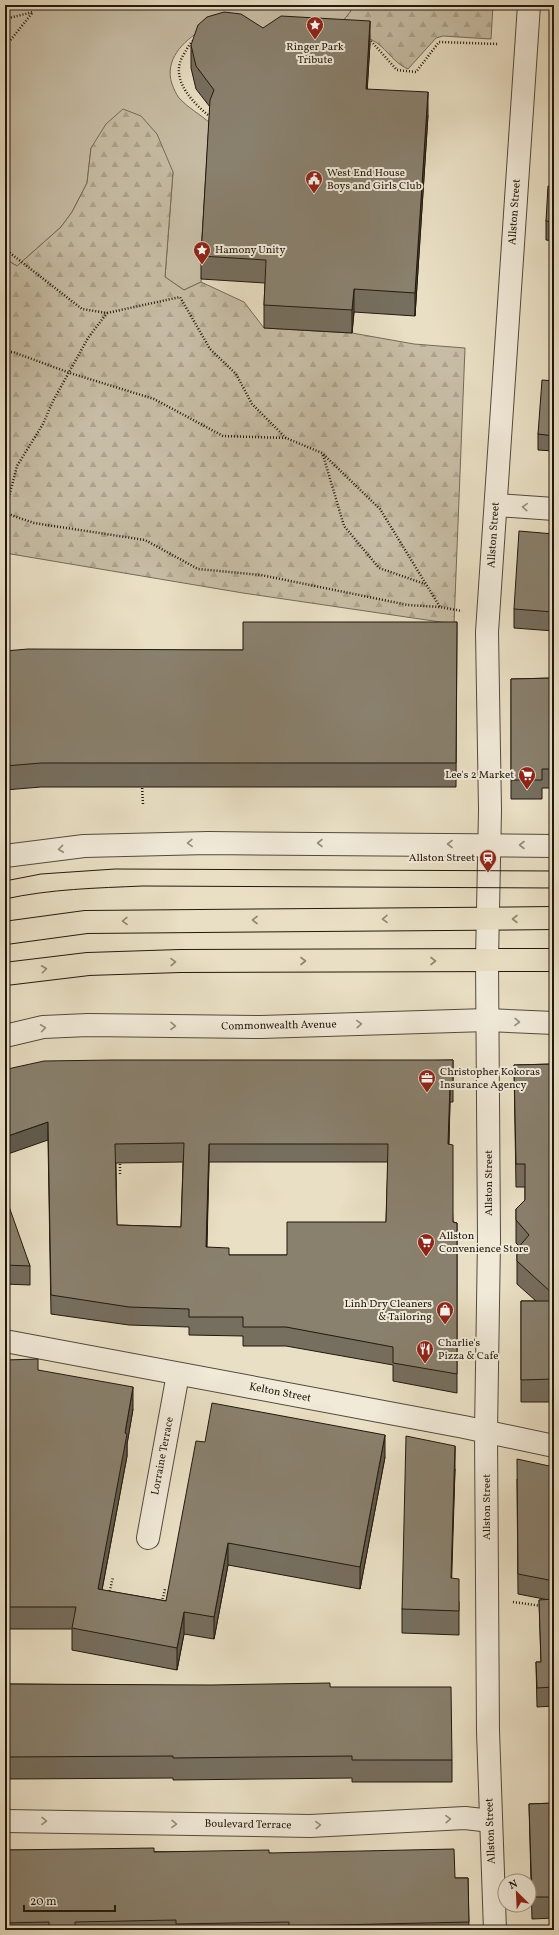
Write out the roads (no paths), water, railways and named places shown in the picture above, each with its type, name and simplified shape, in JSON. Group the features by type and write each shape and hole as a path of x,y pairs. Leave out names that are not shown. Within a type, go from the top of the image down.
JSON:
{"main road":[{"path":"5,933 86,922 554,918"},
{"path":"5,974 88,964 188,961 554,960"}],"street":[{"name":"Allston Street","path":"495,1930 488,1731 486,1432 489,1240 487,960 489,845 487,632 529,5"},
{"path":"496,505 554,509"},
{"path":"5,856 84,846 208,843 554,846"},
{"name":"Commonwealth Avenue","path":"5,1036 43,1027 88,1024 261,1027 487,1020 554,1023"},
{"name":"Kelton Street","path":"5,1341 554,1446"},
{"name":"Lorraine Terrace","path":"148,1538 178,1374"},
{"name":"Boulevard Terrace","path":"5,1821 310,1826 465,1818 491,1821"}],"tram line":[{"path":"5,881 41,874 115,869 554,871"},
{"path":"5,899 56,891 143,886 554,888"}],"place":[{"name":"Ringer Park Tribute","path":"315,40"},
{"name":"West End House Boys and Girls Club","path":"314,194"},
{"name":"Hamony Unity","path":"202,265"},
{"name":"Lee's 2 Market","path":"527,790"},
{"name":"Allston Street","path":"488,873"},
{"name":"Christopher Kokoras Insurance Agency","path":"427,1093"},
{"name":"Allston Convenience Store","path":"426,1257"},
{"name":"Linh Dry Cleaners & Tailoring","path":"445,1325"},
{"name":"Charlie's Pizza & Cafe","path":"425,1364"}]}
